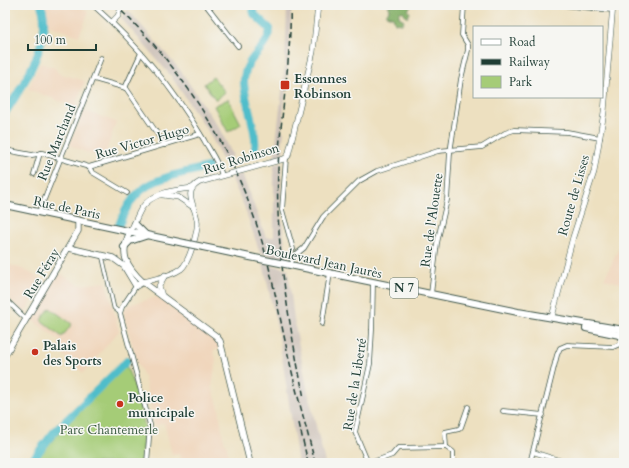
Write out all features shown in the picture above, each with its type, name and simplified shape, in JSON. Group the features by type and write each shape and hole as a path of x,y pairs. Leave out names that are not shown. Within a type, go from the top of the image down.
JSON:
{"main road":[{"name":"Rue de Paris","path":"5,205 128,231"},
{"name":"Rue Féray","path":"5,355 69,248 78,231 78,221"},
{"path":"134,224 147,236"},
{"name":"Boulevard Jean Jaurès","path":"128,231 518,312 552,317 623,334"},
{"path":"128,231 124,247 124,255 134,273 143,282 220,341 250,463"},
{"path":"124,247 134,239 147,236"},
{"path":"69,248 113,258 124,266 136,286 143,282"},
{"path":"113,258 124,255"},
{"name":"Boulevard Jean Jaurès","path":"518,312 531,317 623,334"}],"street":[{"path":"93,5 112,22 141,53 174,94 200,134 222,176"},
{"path":"112,22 118,16 122,5"},
{"path":"206,5 238,46"},
{"name":"Rue Robinson","path":"128,231 134,224 143,208 158,196 172,191 192,188 200,182 286,157 290,151 313,52 318,5"},
{"name":"Rue de l'Alouette","path":"431,294 437,243 447,200 451,150 461,79 468,50 468,45 462,35 464,5"},
{"path":"563,5 612,7"},
{"name":"Route de Lisses","path":"552,317 571,242 594,172 606,90 612,7"},
{"path":"124,88 135,62 141,53"},
{"name":"Rue Marchand","path":"39,212 94,79 101,58"},
{"path":"94,79 124,88 165,146"},
{"path":"290,265 295,255 304,248 323,217 363,179 391,166 438,152 482,148 505,133 514,130 566,132 600,138"},
{"name":"Rue Victor Hugo","path":"89,167 165,146 200,134"},
{"path":"5,150 32,155 40,154 89,167 92,172 127,193"},
{"path":"34,174 40,154"},
{"path":"286,157 282,210 293,249"},
{"name":"Rue Robinson","path":"143,282 182,268 187,262 197,226 197,218 190,198 192,188"},
{"path":"158,196 178,197 193,207"},
{"path":"102,255 114,308 120,313"},
{"path":"322,324 330,273"},
{"path":"162,296 159,286 165,275"},
{"name":"Rue de la Liberté","path":"369,463 355,432 370,364 373,282"},
{"path":"136,286 122,306 120,313 150,424 147,463"},
{"path":"5,299 26,319"},
{"path":"530,463 543,415 556,355 560,348 567,345 614,347 620,344 623,334"},
{"path":"446,447 445,432 461,427 468,407"},
{"path":"503,411 543,415"},
{"path":"369,463 392,455 398,448 446,447 453,452 453,463"},
{"path":"533,452 568,463"}],"shaded area":[{"path":"46,5 79,5 87,11 88,14 79,36 47,25"},
{"path":"287,5 291,5 291,25 282,131 284,132 282,147 284,147 282,156 274,159 285,66"},
{"path":"128,10 180,70 221,131 233,156 222,159 209,133 171,76 121,18"},
{"path":"40,63 55,68 58,73 85,81 76,103 79,104 78,108 28,89"},
{"path":"83,110 116,122 103,160 100,161 101,159 69,145"},
{"path":"281,163 281,214 287,259 285,261 260,253 244,206 231,177 242,174 266,237 274,237 274,164"},
{"path":"624,237 624,284 604,279"},
{"path":"5,263 25,270 44,281 26,311 23,312 5,294"},
{"path":"263,263 288,269 294,320 307,388 325,463 298,463 279,337"},
{"path":"58,272 79,285 106,282 119,331 83,373 63,355 65,352 57,346 60,341 31,319"},
{"path":"157,297 212,337 217,343 219,349 213,351 216,359 212,387 219,408 223,437 227,447 229,463 182,463 179,454 172,455 164,423 155,426 144,376 138,364 124,316 124,310 128,305"}],"green space":[{"path":"388,5 412,5 408,10 410,13 407,18 403,11 399,13 399,17 404,20 402,24 395,23 393,17 386,15 390,9"},
{"path":"213,77 225,92 216,100 204,84"},
{"path":"228,99 241,124 228,132 214,106"},
{"path":"50,308 72,324 62,337 41,320"},
{"name":"Parc Chantemerle","path":"126,365 137,394 145,427 140,463 34,463 63,427"}],"waterway":[{"path":"5,113 28,76 40,47 44,18 41,5"},
{"path":"252,5 254,14 270,29 266,42 249,64 244,79 244,88 255,137 254,152"},
{"path":"119,225 126,209 143,189 154,182 165,178 208,167"},
{"path":"30,463 54,432 127,361"}],"railway":[{"path":"115,5 164,57 186,85 206,115 239,179 252,211 263,245 288,356 315,463"},
{"path":"290,5 288,67 279,148 278,198 284,284 304,398"},
{"path":"299,423 308,463"}],"place":[{"name":"Essonnes Robinson","path":"285,85"},
{"name":"Palais des Sports","path":"35,352"},
{"name":"Police municipale","path":"120,404"}]}
